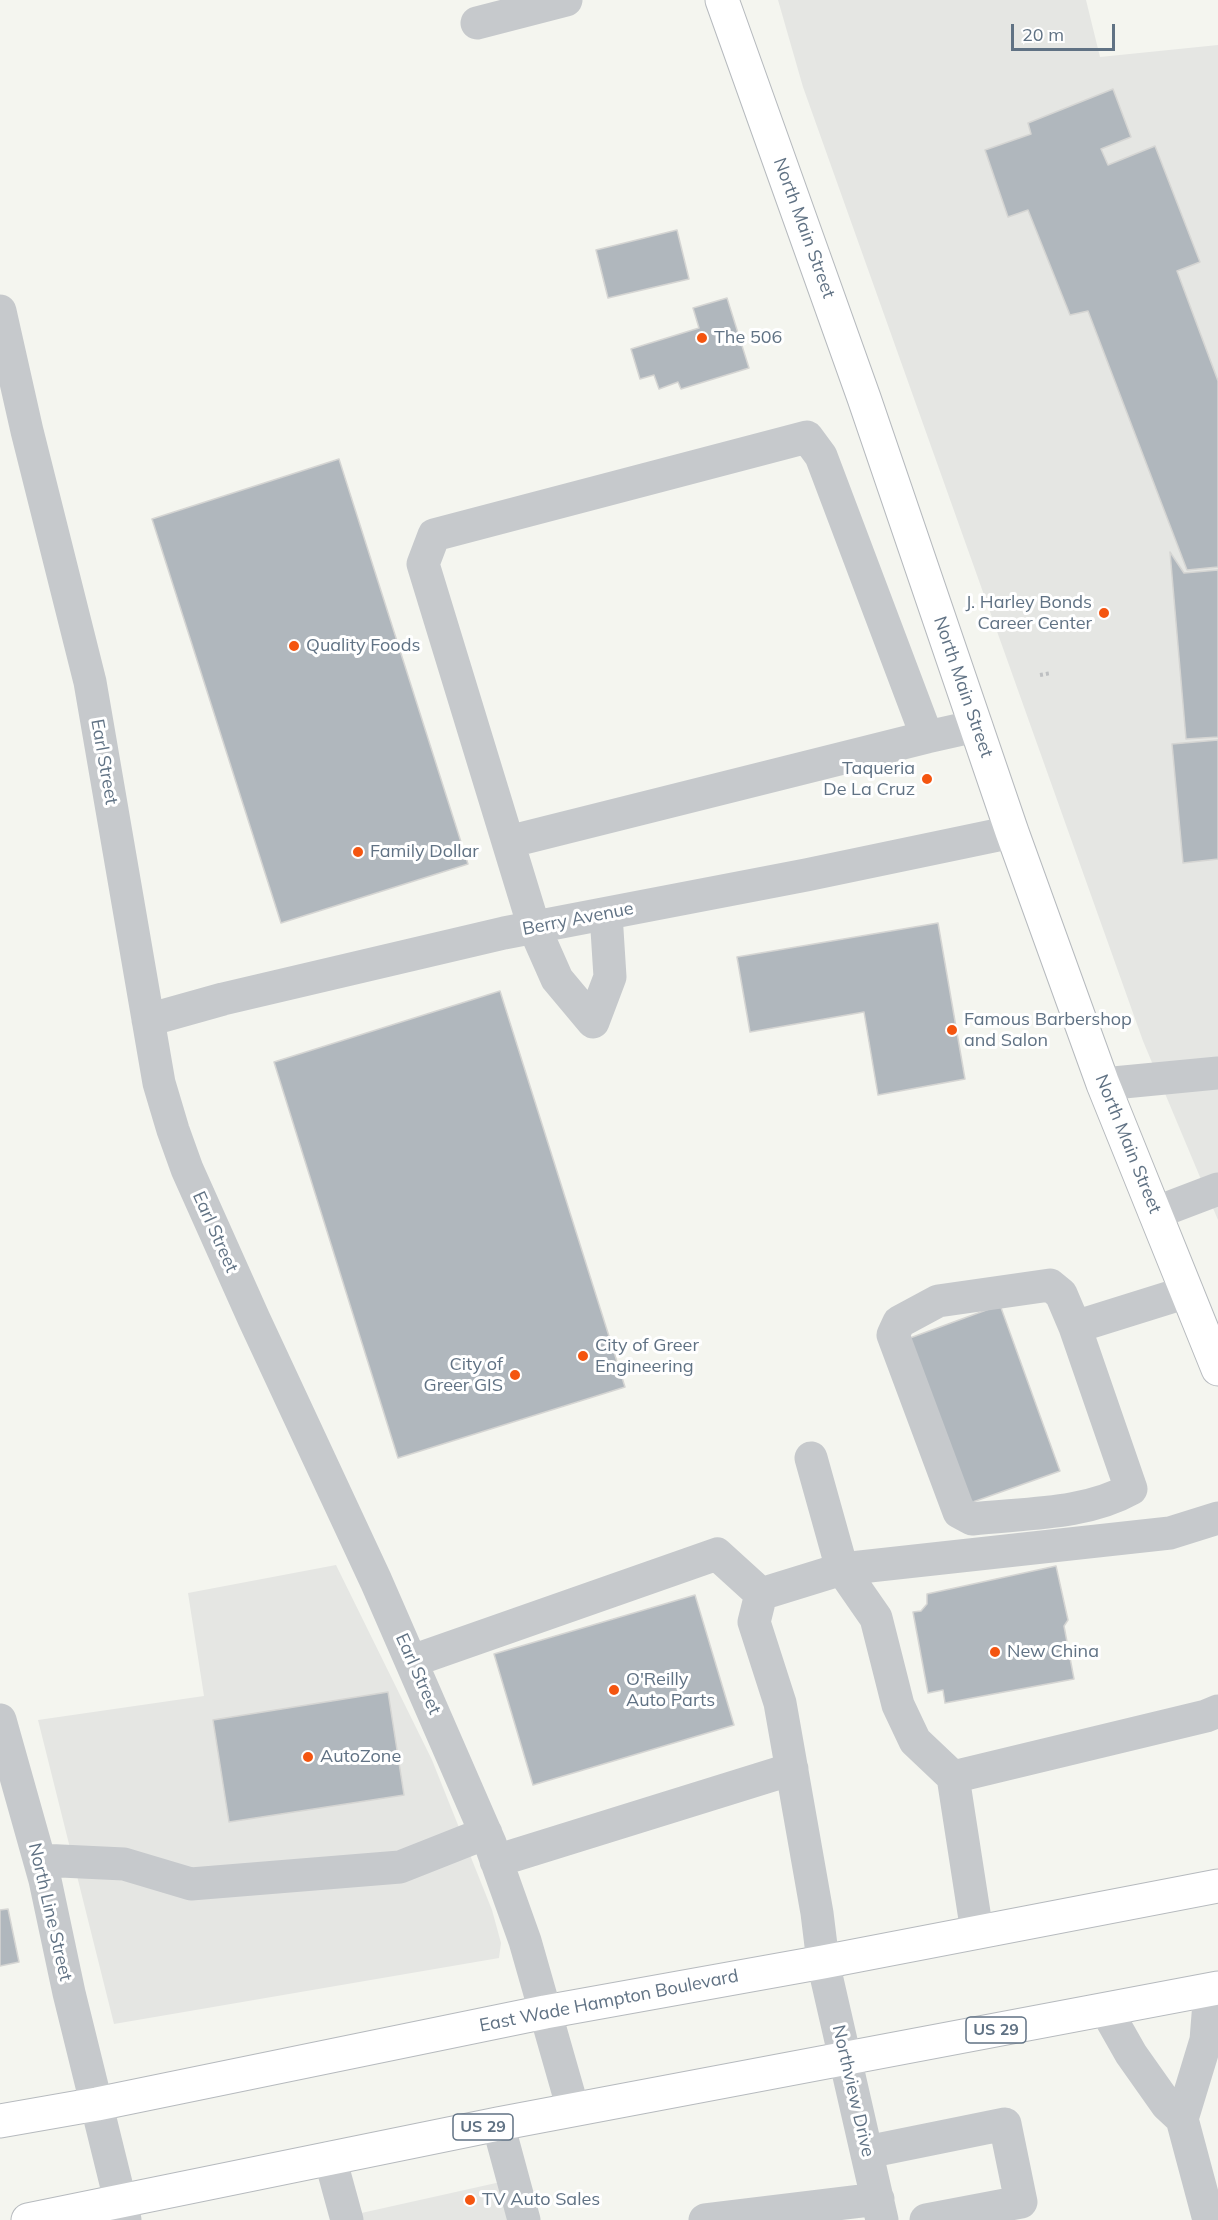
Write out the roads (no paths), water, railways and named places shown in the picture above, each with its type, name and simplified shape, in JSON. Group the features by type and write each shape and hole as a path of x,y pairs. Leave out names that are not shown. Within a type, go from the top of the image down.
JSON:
{"main road":[{"name":"North Main Street","path":"722,0 864,398 1012,832 1103,1084 1218,1369"},
{"name":"East Wade Hampton Boulevard","path":"0,2121 97,2104 545,2012 823,1962 1218,1886"},
{"name":"US 29","path":"28,2220 123,2210 330,2158 573,2109 1214,1989"}],"street":[{"path":"477,23 566,0"},
{"name":"Earl Street","path":"0,311 27,431 90,682 159,1083 173,1130 187,1169 412,1661 491,1847 525,1941 573,2109"},
{"path":"606,914 610,977 593,1022 557,979 534,927 423,564 434,534 807,437 821,456 927,737"},
{"path":"508,842 976,726"},
{"name":"Berry Avenue","path":"148,1020 224,999 534,927 806,875 1012,832"},
{"path":"1103,1084 1218,1073"},
{"path":"1155,1213 1218,1189"},
{"path":"1050,1285 1061,1294 1075,1327 1131,1489 1119,1496 1079,1507 972,1519 959,1512 893,1335 899,1322 938,1301 1050,1285"},
{"path":"1075,1327 1187,1292"},
{"path":"811,1458 842,1569 876,1618 898,1705 915,1741 952,1777 977,1932"},
{"path":"412,1661 717,1554 761,1594 842,1569 1170,1533 1218,1518"},
{"name":"Northview Drive","path":"761,1594 754,1622 780,1702 817,1913 823,1962 880,2209"},
{"path":"952,1777 1206,1716 1218,1711"},
{"name":"North Line Street","path":"0,1720 40,1860 69,1993 123,2210"},
{"path":"40,1860 124,1863 191,1884 400,1867 491,1847 792,1769"},
{"path":"1182,2120 1206,2040 1214,1989"},
{"path":"1106,2010 1131,2054 1167,2105 1182,2120 1212,2217"},
{"path":"498,2124 524,2220"},
{"path":"867,2152 1005,2124 1021,2202 926,2220"},
{"path":"330,2158 346,2220"},
{"path":"705,2220 880,2209"}],"place":[{"name":"The 506","path":"702,338"},
{"name":"J. Harley Bonds Career Center","path":"1104,613"},
{"name":"Quality Foods","path":"294,646"},
{"name":"Taqueria De La Cruz","path":"927,779"},
{"name":"Family Dollar","path":"358,852"},
{"name":"Famous Barbershop and Salon","path":"952,1030"},
{"name":"City of Greer Engineering","path":"583,1356"},
{"name":"City of Greer GIS","path":"515,1375"},
{"name":"New China","path":"995,1652"},
{"name":"O'Reilly Auto Parts","path":"614,1690"},
{"name":"AutoZone","path":"308,1757"},
{"name":"TV Auto Sales","path":"470,2200"}]}
